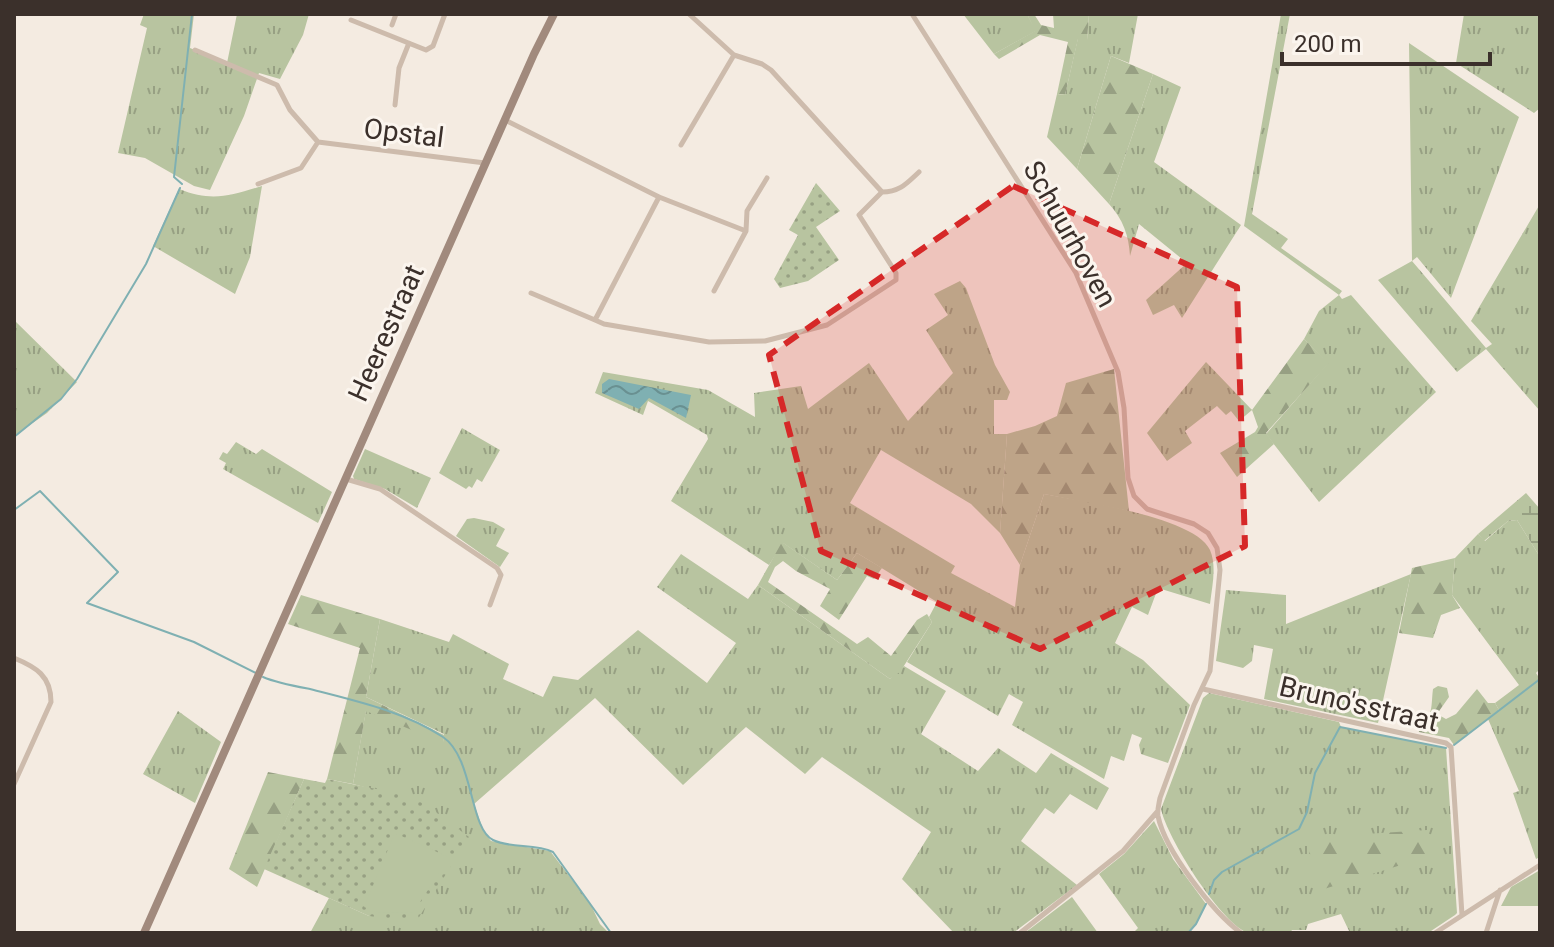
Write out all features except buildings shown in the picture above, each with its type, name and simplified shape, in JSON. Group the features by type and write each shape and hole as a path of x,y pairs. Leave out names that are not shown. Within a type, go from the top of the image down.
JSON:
{"street":[{"path":"392,25 396,14"},
{"path":"351,20 429,49 445,14"},
{"path":"689,14 734,55 771,70 882,192"},
{"name":"Schuurhoven","path":"912,14 1076,273 1118,372 1124,408 1128,478 1134,496 1147,509 1194,524 1208,533 1217,548 1220,570 1210,671 1194,705 1157,812"},
{"name":"Heerestraat","path":"144,933 551,15"},
{"path":"395,105 399,68 409,43"},
{"path":"195,50 277,85 290,110 318,142 301,168 258,184"},
{"path":"681,145 734,55"},
{"path":"505,120 659,197 746,231"},
{"name":"Opstal","path":"318,142 485,163"},
{"path":"531,293 604,324 709,342 765,341 827,325 896,280 896,273 859,215 882,192 901,189 919,172"},
{"path":"714,291 746,231 747,211 767,178"},
{"path":"595,320 659,197"},
{"path":"345,479 380,489 497,568 501,575 490,605"},
{"path":"14,658 44,675 51,691 51,702 14,784"},
{"name":"Bruno'sstraat","path":"1203,689 1446,743 1451,747 1462,915"},
{"path":"1020,933 1123,851 1157,812 1180,863 1220,915 1241,933"},
{"path":"1435,933 1540,865"},
{"path":"1486,933 1501,889"}],"highlighted area":[{"path":"1013,186 1237,287 1245,546 1040,649 821,551 769,355"}],"green space":[{"path":"144,14 194,14 190,48 227,63 237,14 309,14 303,35 280,79 259,73 244,116 210,190 194,186 145,158 118,153 147,28 140,25"},
{"path":"963,14 1027,14 1036,31 994,54"},
{"path":"1027,14 1034,14 1041,25 1054,28 1053,14 1089,14 1087,41 1078,39 1065,95 1057,94 1068,42 1040,35 999,59 994,54 1035,31"},
{"path":"1089,14 1138,14 1129,63 1111,56 1077,169 1047,137 1057,94 1065,95 1078,38 1087,40"},
{"path":"1281,14 1290,14 1252,214 1288,239 1281,248 1342,291 1339,295 1244,226"},
{"path":"1464,14 1540,14 1540,108 1534,113 1456,63"},
{"path":"1409,43 1519,117 1451,298 1417,257 1412,261"},
{"path":"1111,56 1153,74 1109,204 1077,169"},
{"path":"1153,74 1181,87 1154,162 1241,225 1182,318 1174,305 1153,315 1146,300 1187,263 1139,224 1130,256 1124,228 1109,204"},
{"path":"816,183 840,211 816,227 839,260 808,281 780,288 774,279 798,235 789,230"},
{"path":"262,186 250,257 235,294 153,246 179,189 220,196"},
{"path":"1540,204 1540,411 1486,349 1457,372 1378,280 1412,261 1486,348 1492,344 1471,321"},
{"path":"960,281 966,288 995,365 1010,392 1007,400 994,400 994,434 1007,434 1000,533 971,504 881,450 850,503 955,566 951,573 1015,607 1020,565 1044,494 1135,512 1183,528 1200,538 1210,550 1213,563 1210,604 1158,588 1148,615 1132,607 1115,643 1143,660 1190,705 1168,763 1141,754 1139,745 1142,738 1132,734 1124,761 1111,756 1104,779 1012,725 1023,702 1009,694 998,716 907,662 932,622 929,617 937,602 857,553 837,580 783,543 769,565 671,501 708,439 707,435 648,401 643,415 595,393 603,372 708,390 755,417 754,393 801,386 808,409 869,363 908,421 953,373 926,330 948,315 934,294"},
{"path":"1339,295 1342,299 1351,295 1436,392 1319,502 1266,434 1328,363 1304,339 1319,311"},
{"path":"14,320 77,382 47,413 14,436"},
{"path":"1304,339 1329,363 1266,433 1274,444 1237,477 1220,453 1255,432 1258,427 1252,410"},
{"path":"1206,362 1252,410 1239,421 1231,411 1226,415 1217,406 1185,431 1192,443 1167,461 1147,433"},
{"path":"1114,369 1129,511 1044,494 1020,565 1000,533 1007,434 1057,416 1066,383"},
{"path":"462,428 500,450 482,482 477,479 472,488 469,486 466,489 439,473"},
{"path":"236,442 256,454 262,449 332,492 318,523 223,469 226,463 219,459"},
{"path":"365,449 431,478 417,508 385,489 354,479"},
{"path":"1526,493 1540,509 1540,557 1517,520 1508,521 1484,541 1478,534"},
{"path":"467,519 493,522 505,529 496,546 509,553 500,567 456,536"},
{"path":"1517,520 1540,557 1540,669 1536,673 1540,679 1540,857 1536,859 1513,793 1519,791 1488,719 1499,710 1495,703 1519,685 1452,595 1455,558 1478,534 1485,541 1508,521"},
{"path":"782,542 837,580 857,553 882,568 874,579 867,576 839,620 820,606 830,589 783,561 775,567 768,582 857,644 868,637 891,656 917,620 927,614 932,622 900,672 890,679 758,585"},
{"path":"681,554 748,599 758,585 890,679 904,666 946,691 921,734 978,771 998,748 1036,773 1051,753 1109,788 1097,810 1070,794 1054,814 1045,808 1021,841 1077,885 1013,933 954,933 902,879 931,832 822,757 805,774 746,727 683,785 595,698 474,804 484,832 491,841 550,851 609,933 310,933 329,898 369,916 375,790 353,784 366,710 443,742 444,734 366,697 380,619 449,642 453,634 509,664 503,679 543,697 553,676 578,680 638,630 707,683 736,643 657,587"},
{"path":"1455,558 1452,595 1460,608 1441,615 1433,638 1399,633 1412,568"},
{"path":"1411,574 1378,723 1264,699 1273,649 1254,645 1252,661 1243,668 1216,661 1226,590 1286,595 1286,624"},
{"path":"301,595 380,619 366,697 444,735 443,743 366,711 353,784 327,779 360,648 288,624"},
{"path":"1438,686 1447,688 1449,697 1437,714 1446,719 1456,714 1477,689 1488,703 1495,703 1499,710 1454,745 1449,738 1419,732 1418,726 1429,715 1433,689"},
{"path":"1209,693 1339,722 1341,727 1446,748 1457,913 1428,933 1350,933 1341,914 1308,924 1306,930 1292,930 1290,933 1262,935 1246,932 1235,924 1222,912 1183,857 1161,809 1203,698"},
{"path":"178,711 221,742 195,803 143,774"},
{"path":"268,772 304,779 257,887 229,869"},
{"path":"304,779 325,783 327,779 401,794 425,804 469,837 416,922 369,916 264,869"},
{"path":"1154,821 1173,859 1206,904 1188,933 1133,933 1138,928 1099,874 1124,854"},
{"path":"1427,830 1433,855 1324,889 1304,838"},
{"path":"397,834 448,859 413,913 377,912 364,907"},
{"path":"1540,870 1540,906 1501,906 1511,887"},
{"path":"1072,897 1098,933 1024,933 1030,929"}],"water":[{"path":"609,379 691,395 686,418 649,398 639,409 602,393 602,384"}],"waterway":[{"path":"182,184 174,177 192,14"},
{"path":"14,437 61,399 77,379 146,264 180,188"},
{"path":"14,510 40,491 118,572 87,603 194,642 256,673"},
{"path":"263,677 379,708 412,720 443,737 461,760 485,833 500,843 553,852 611,933"},
{"path":"1454,745 1540,679"},
{"path":"1209,894 1214,880 1222,872 1299,829 1307,812 1315,773 1340,727 1446,748"},
{"path":"1188,933 1206,904"}]}
